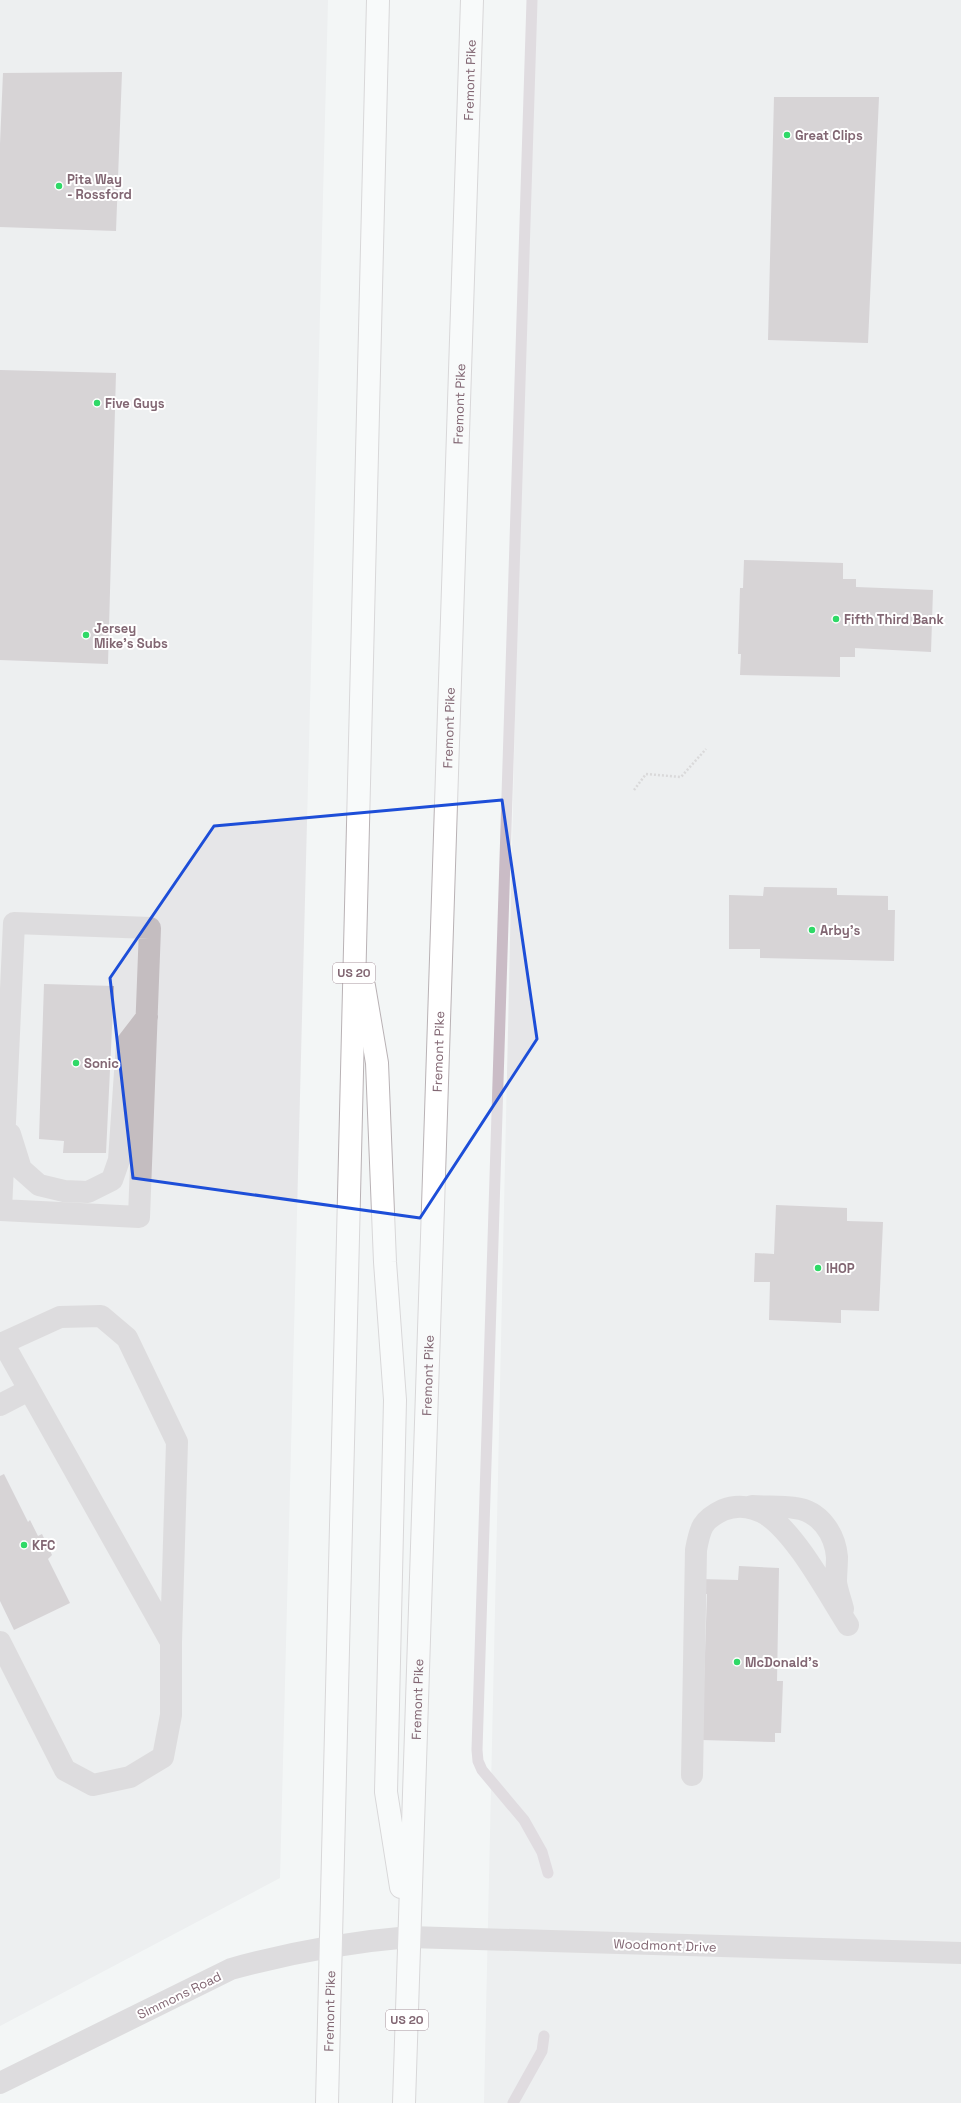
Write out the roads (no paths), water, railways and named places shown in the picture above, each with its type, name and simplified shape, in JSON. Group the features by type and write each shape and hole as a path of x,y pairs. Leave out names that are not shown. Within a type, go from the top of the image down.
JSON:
{"highway":[{"name":"Fremont Pike","path":"327,2103 378,0"},
{"name":"Fremont Pike","path":"404,2103 472,0"},
{"path":"355,939 377,1062 385,1262 395,1400 386,1792 409,1937"}],"street":[{"path":"14,923 150,928 139,1217 1,1210 5,1111 14,923"},
{"path":"5,1111 12,1144 22,1169 39,1185 64,1191 88,1192 112,1180 119,1160 126,1043 147,1018"},
{"path":"0,1642 65,1770 93,1785 130,1777 163,1757 171,1715 171,1642 177,1442 127,1338 101,1316 60,1317 1,1343 171,1642"},
{"path":"0,1405 29,1390"},
{"path":"692,1775 696,1550 700,1528 711,1516 728,1508 748,1506 796,1508 812,1513 822,1520 831,1533 834,1542 837,1557 836,1584 848,1625 801,1553 781,1527 766,1515 748,1506"},
{"name":"Woodmont Drive","path":"370,1940 409,1937 961,1954"},
{"name":"Simmons Road","path":"0,2083 231,1969 266,1959 370,1940"}],"waterway":[{"path":"532,0 477,1750 478,1761 482,1770 524,1820 542,1852 548,1873"},
{"path":"513,2103 542,2051 544,2036"}],"place":[{"name":"Great Clips","path":"787,135"},
{"name":"Pita Way - Rossford","path":"59,186"},
{"name":"Five Guys","path":"97,403"},
{"name":"Fifth Third Bank","path":"836,619"},
{"name":"Jersey Mike's Subs","path":"86,635"},
{"name":"Arby's","path":"812,930"},
{"name":"Sonic","path":"76,1063"},
{"name":"IHOP","path":"818,1268"},
{"name":"KFC","path":"24,1545"},
{"name":"McDonald's","path":"737,1662"}]}
